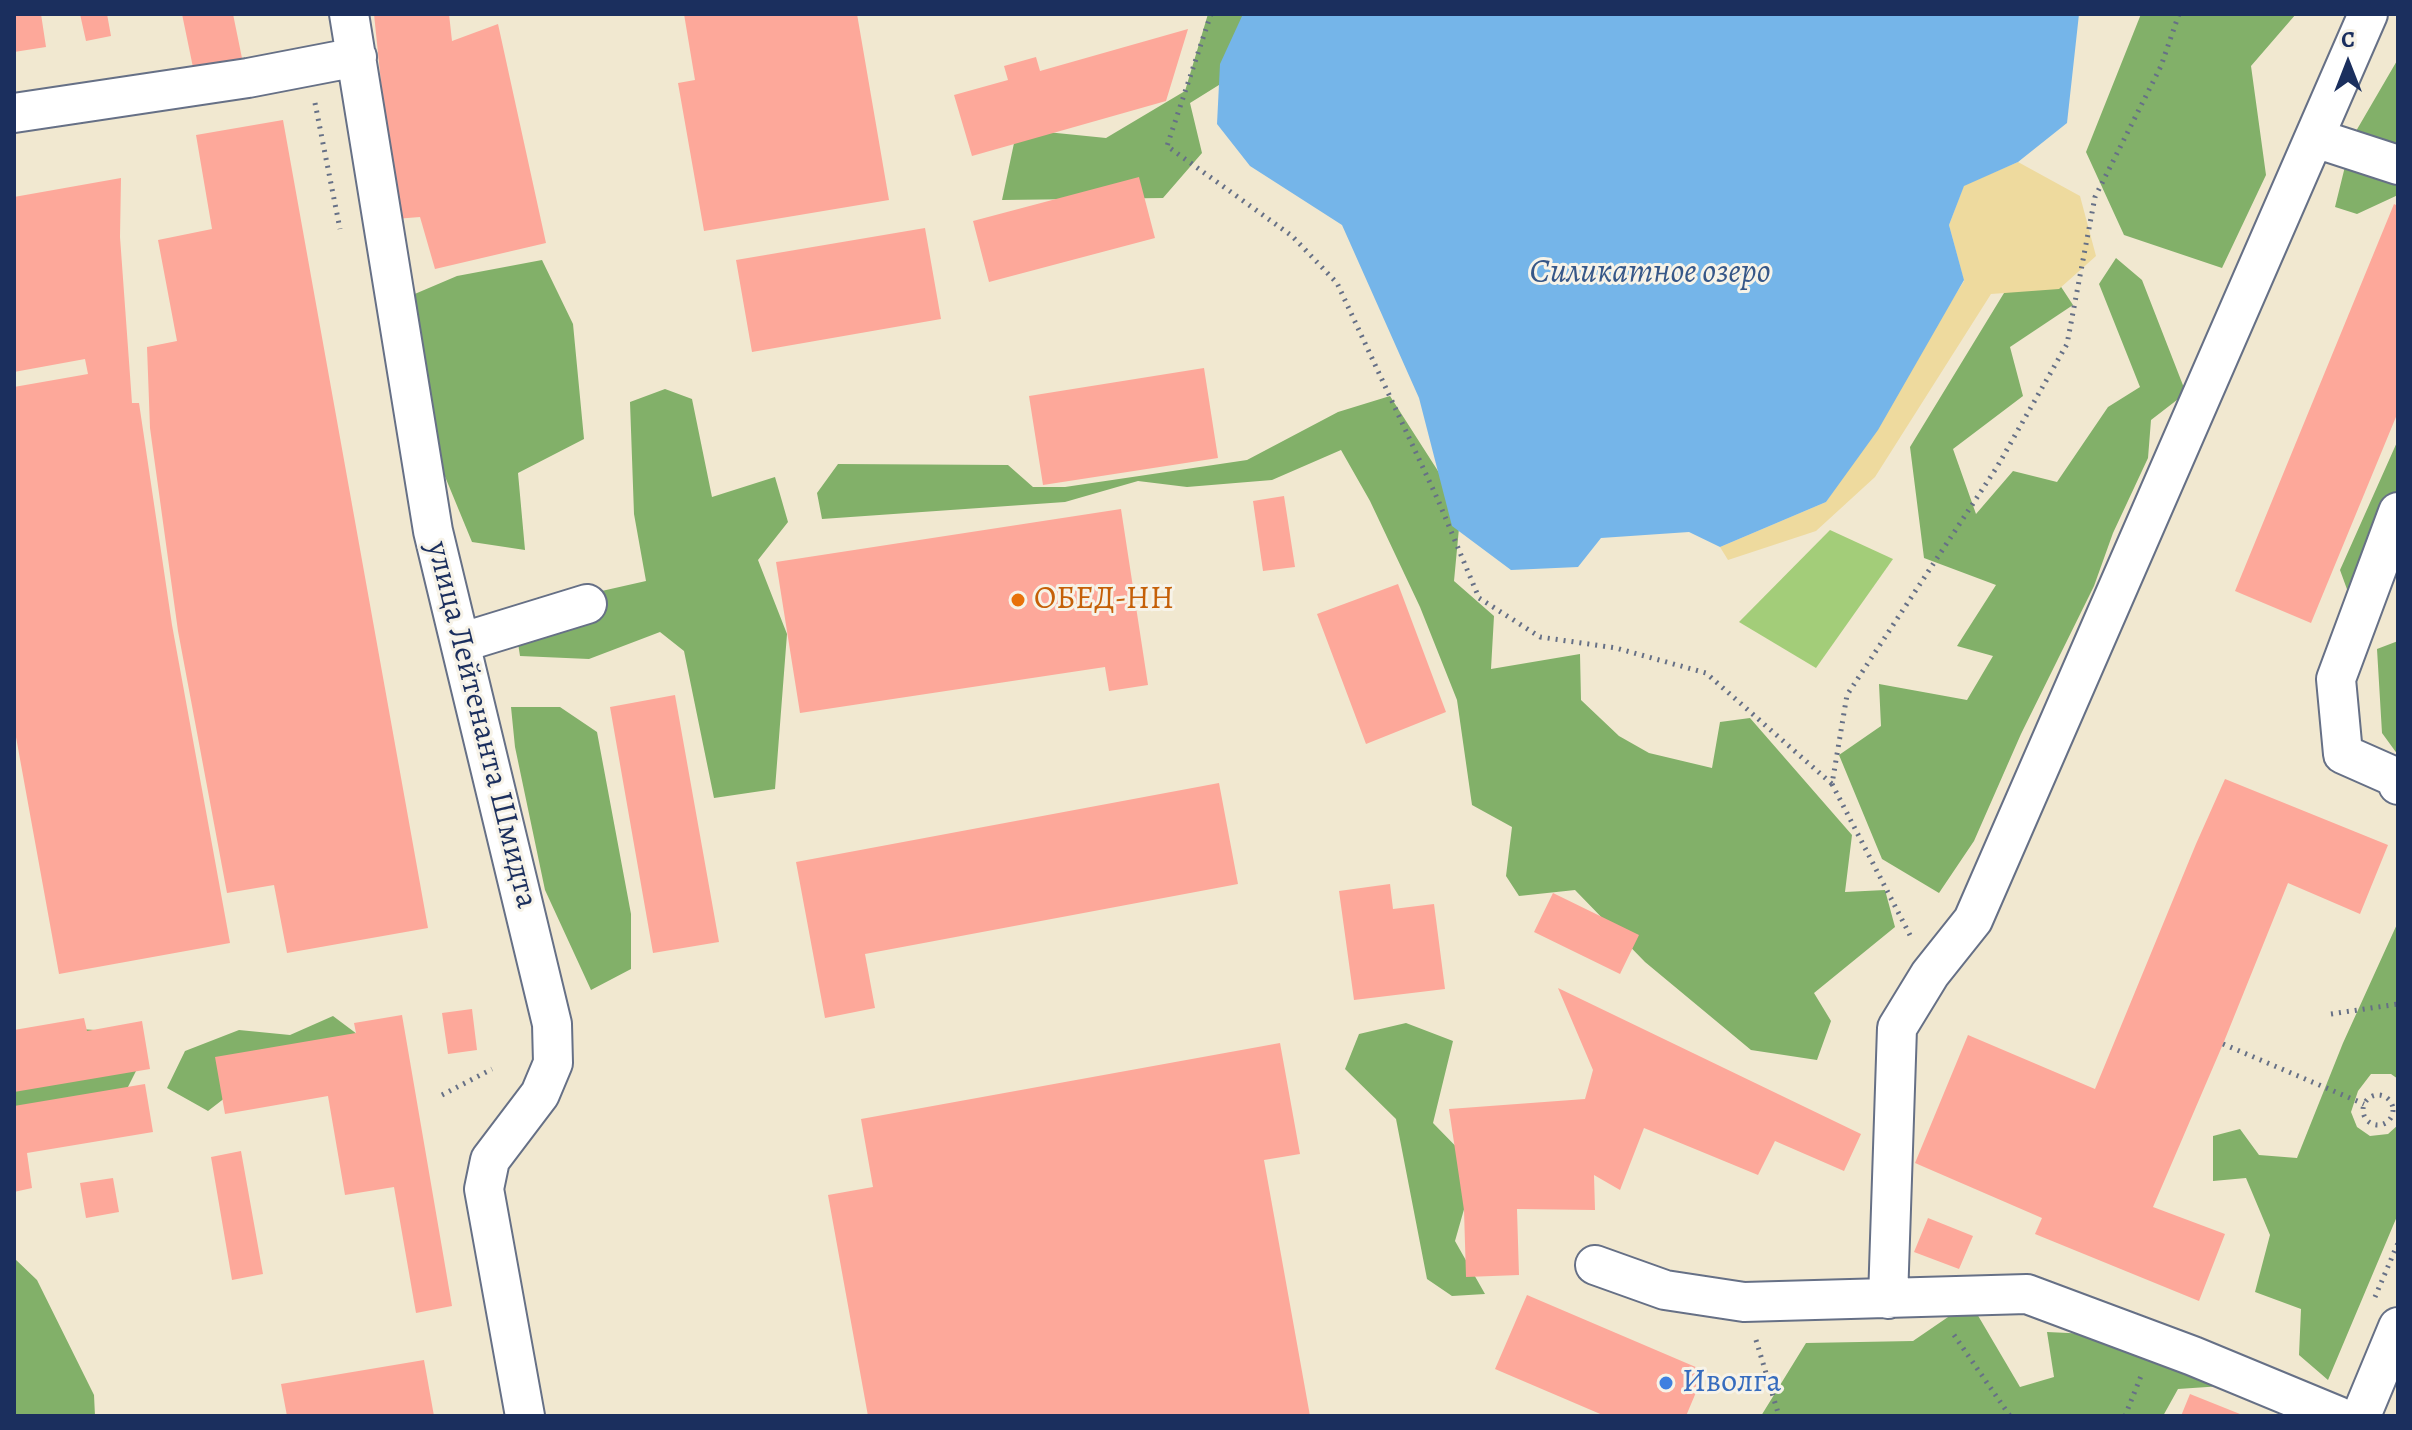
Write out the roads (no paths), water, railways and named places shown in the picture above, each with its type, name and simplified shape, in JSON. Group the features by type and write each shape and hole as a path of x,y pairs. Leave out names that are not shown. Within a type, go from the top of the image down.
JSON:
{"street":[{"name":"улица Лейтенанта Шмидта","path":"349,14 433,531 552,1024 553,1063 545,1084 490,1160 484,1189 525,1416"},
{"path":"1888,1299 1897,1028 1930,974 1973,920 2368,14"},
{"path":"14,113 150,94 357,57"},
{"path":"2315,138 2398,165"},
{"path":"2397,778 2343,754 2336,679 2398,512"},
{"path":"460,643 587,604"},
{"path":"1595,1265 1665,1290 1744,1302 2027,1294 2193,1356 2338,1416"},
{"path":"2361,1416 2398,1327"}],"water":[{"name":"Силикатное озеро","path":"1243,14 2079,14 2067,123 2018,162 1964,186 1949,225 1964,280 1878,430 1826,502 1720,547 1689,532 1601,538 1578,567 1511,570 1452,526 1419,398 1342,225 1250,166 1217,124 1220,64"}],"place":[{"name":"ОБЕД-НН","path":"1018,600"},
{"name":"Иволга","path":"1666,1383"}]}
